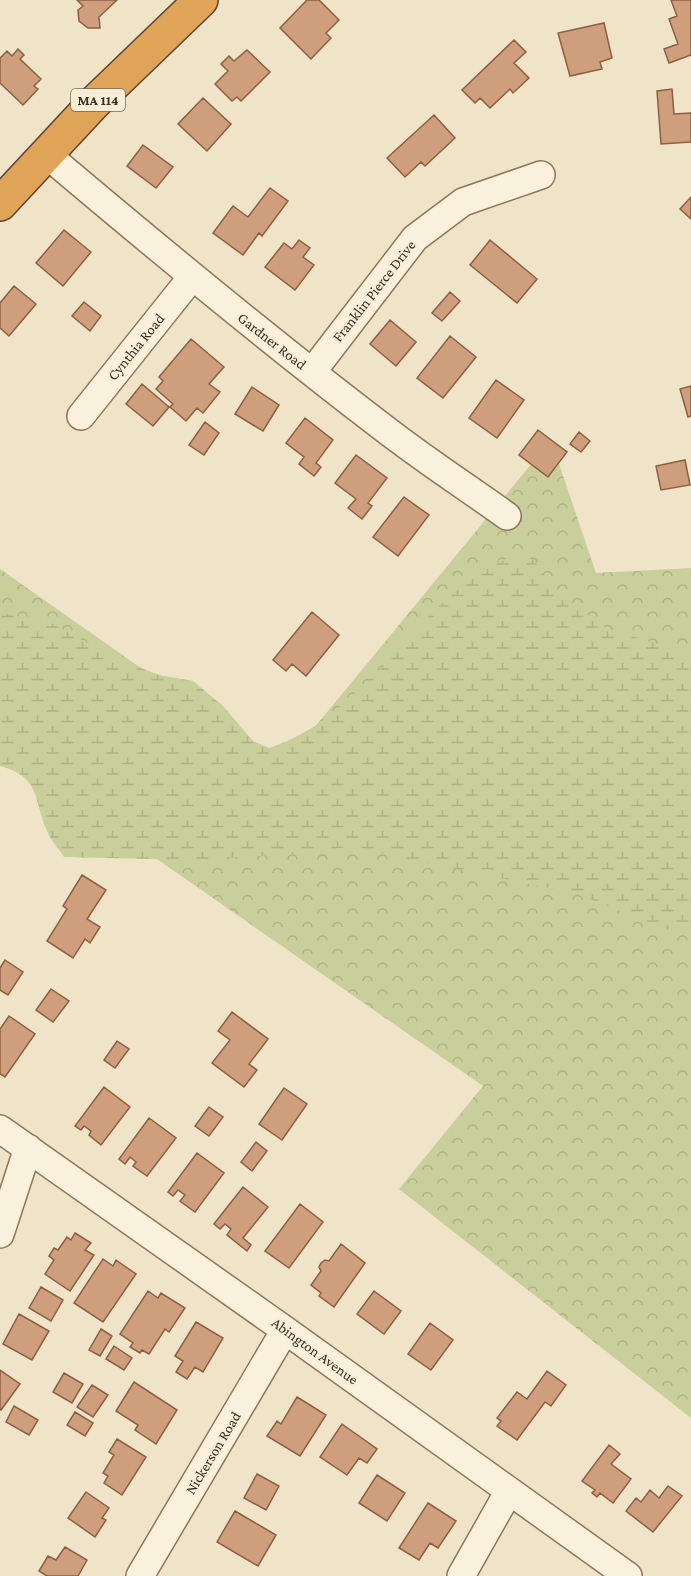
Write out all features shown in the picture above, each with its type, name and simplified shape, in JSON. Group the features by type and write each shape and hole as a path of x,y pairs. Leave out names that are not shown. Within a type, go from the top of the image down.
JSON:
{"highway":[{"name":"MA 114","path":"0,204 94,103 201,0"}],"street":[{"name":"Gardner Road","path":"46,154 192,277 312,372 384,428 507,516"},
{"name":"Franklin Pierce Drive","path":"312,372 415,238 463,202 541,175"},
{"name":"Cynthia Road","path":"81,416 192,277"},
{"name":"Abington Avenue","path":"0,1129 628,1576"},
{"path":"0,1234 28,1148"},
{"name":"Nickerson Road","path":"140,1576 285,1330"},
{"path":"461,1576 509,1491"}],"green space":[{"path":"551,440 596,573 691,568 691,1418 399,1189 483,1086 0,750 0,569 282,767"},
{"path":"508,558 533,559 557,592 604,627 691,655 691,935 665,929 577,894 356,846 304,853 194,860 64,857 48,833 30,784 14,771 0,766 0,612 53,624 111,656 159,675 193,681 223,706 253,741 269,748 304,732 336,711 445,601 475,577"}],"building":[{"path":"77,0 117,0 99,17 100,28 88,28 79,21 78,10 83,6"},
{"path":"307,0 319,0 339,20 326,33 331,38 311,59 280,28"},
{"path":"671,0 691,0 691,55 669,63 664,49 678,44 669,19 677,16"},
{"path":"604,23 612,58 600,62 602,69 570,76 558,33"},
{"path":"514,40 526,52 514,63 529,78 513,93 510,89 490,108 480,98 475,103 462,90"},
{"path":"18,49 24,55 20,59 41,79 34,86 38,89 23,105 0,83 0,58 7,51 12,56"},
{"path":"247,50 270,72 241,101 237,97 232,101 215,84 228,71 221,64 229,56 234,61"},
{"path":"672,89 674,114 691,113 691,142 661,144 657,91"},
{"path":"203,98 231,124 207,151 178,124"},
{"path":"434,115 455,138 425,166 421,162 405,177 387,158"},
{"path":"143,145 173,167 156,188 127,166"},
{"path":"270,188 288,201 262,236 259,233 243,255 213,233 233,206 248,217"},
{"path":"691,197 691,219 680,209"},
{"path":"64,230 91,252 63,286 36,263"},
{"path":"299,240 310,248 303,257 314,265 295,290 265,267 284,243 292,249"},
{"path":"490,240 537,279 517,303 470,265"},
{"path":"14,286 36,304 9,336 0,328 0,303"},
{"path":"450,292 460,301 442,321 432,313"},
{"path":"84,302 101,316 90,331 72,316"},
{"path":"390,320 416,342 396,366 370,344"},
{"path":"450,336 476,357 443,398 417,378"},
{"path":"191,339 224,367 209,384 220,392 203,413 197,408 186,421 170,407 173,404 156,389 163,381 159,377"},
{"path":"496,380 524,400 497,438 469,418"},
{"path":"142,384 169,407 153,426 126,404"},
{"path":"691,386 691,416 688,417 680,389"},
{"path":"252,387 279,405 263,431 235,414"},
{"path":"305,418 333,440 316,463 321,467 314,476 299,464 304,457 286,443"},
{"path":"205,422 219,433 204,455 189,445"},
{"path":"538,430 567,452 548,477 519,455"},
{"path":"579,432 590,441 581,452 570,444"},
{"path":"356,455 387,478 368,503 372,506 362,519 348,508 356,499 335,483"},
{"path":"685,460 690,485 661,490 656,466"},
{"path":"404,497 429,515 398,556 373,537"},
{"path":"312,612 339,635 306,676 292,664 286,671 273,660"},
{"path":"82,875 106,890 87,919 100,927 90,943 85,939 73,958 47,941 67,909 63,906"},
{"path":"5,960 23,972 8,995 0,990 0,968"},
{"path":"51,989 69,1001 53,1022 36,1010"},
{"path":"232,1012 268,1039 249,1064 257,1070 244,1087 212,1063 230,1040 218,1031"},
{"path":"9,1016 35,1034 5,1077 0,1074 0,1029"},
{"path":"117,1041 129,1049 115,1068 104,1060"},
{"path":"104,1087 130,1107 101,1145 89,1135 91,1131 84,1126 81,1130 75,1126"},
{"path":"284,1088 307,1104 282,1140 259,1124"},
{"path":"209,1107 223,1117 209,1136 195,1126"},
{"path":"149,1118 176,1138 147,1176 133,1166 136,1162 130,1157 125,1164 119,1159"},
{"path":"256,1142 267,1151 252,1171 241,1162"},
{"path":"197,1153 224,1173 195,1212 180,1201 185,1195 178,1190 173,1196 168,1192"},
{"path":"243,1187 268,1207 243,1238 251,1245 247,1251 227,1235 231,1229 225,1224 220,1229 214,1224"},
{"path":"300,1204 323,1222 289,1268 265,1251"},
{"path":"75,1233 91,1243 85,1250 94,1255 70,1291 45,1274 54,1260 49,1256 54,1248 58,1250 67,1237 71,1240"},
{"path":"341,1244 365,1263 334,1307 319,1296 321,1293 311,1285 321,1271 319,1267 321,1263 325,1260 329,1261"},
{"path":"103,1259 113,1266 116,1260 136,1274 103,1322 74,1303"},
{"path":"41,1287 63,1300 51,1321 29,1308"},
{"path":"148,1291 158,1298 161,1293 185,1308 169,1332 165,1329 149,1354 142,1350 140,1353 130,1347 133,1343 120,1334"},
{"path":"374,1291 401,1311 384,1334 357,1314"},
{"path":"19,1314 49,1331 32,1360 3,1344"},
{"path":"196,1322 223,1338 203,1372 195,1367 187,1379 176,1372 183,1361 175,1356"},
{"path":"430,1323 453,1340 431,1370 408,1354"},
{"path":"101,1329 112,1336 100,1356 89,1350"},
{"path":"114,1346 132,1358 124,1370 106,1359"},
{"path":"0,1370 20,1384 1,1410 0,1409"},
{"path":"547,1371 566,1385 551,1406 545,1402 517,1440 497,1426 501,1421 497,1418 517,1392 527,1399"},
{"path":"64,1373 83,1384 72,1403 53,1392"},
{"path":"134,1382 177,1410 156,1444 135,1430 138,1425 116,1411"},
{"path":"92,1385 108,1395 93,1417 77,1407"},
{"path":"297,1397 326,1415 300,1456 267,1436 277,1421 281,1424"},
{"path":"14,1406 38,1420 29,1435 6,1422"},
{"path":"75,1412 93,1423 85,1436 67,1425"},
{"path":"342,1424 377,1449 367,1463 359,1458 347,1475 320,1457"},
{"path":"117,1439 146,1457 122,1495 104,1483 108,1476 103,1473 114,1455 109,1452"},
{"path":"609,1445 620,1454 611,1464 631,1479 613,1503 600,1493 597,1497 592,1493 595,1490 582,1481"},
{"path":"257,1474 279,1486 266,1510 244,1498"},
{"path":"377,1475 405,1493 387,1521 359,1503"},
{"path":"668,1486 682,1496 653,1532 626,1511 636,1498 641,1502 650,1490 659,1498"},
{"path":"86,1492 109,1508 102,1518 106,1520 95,1537 68,1518"},
{"path":"428,1503 456,1521 438,1548 430,1543 419,1560 399,1548"},
{"path":"235,1511 276,1535 258,1566 217,1542"},
{"path":"65,1547 87,1560 78,1576 47,1576 39,1571 48,1556 56,1560"}]}
